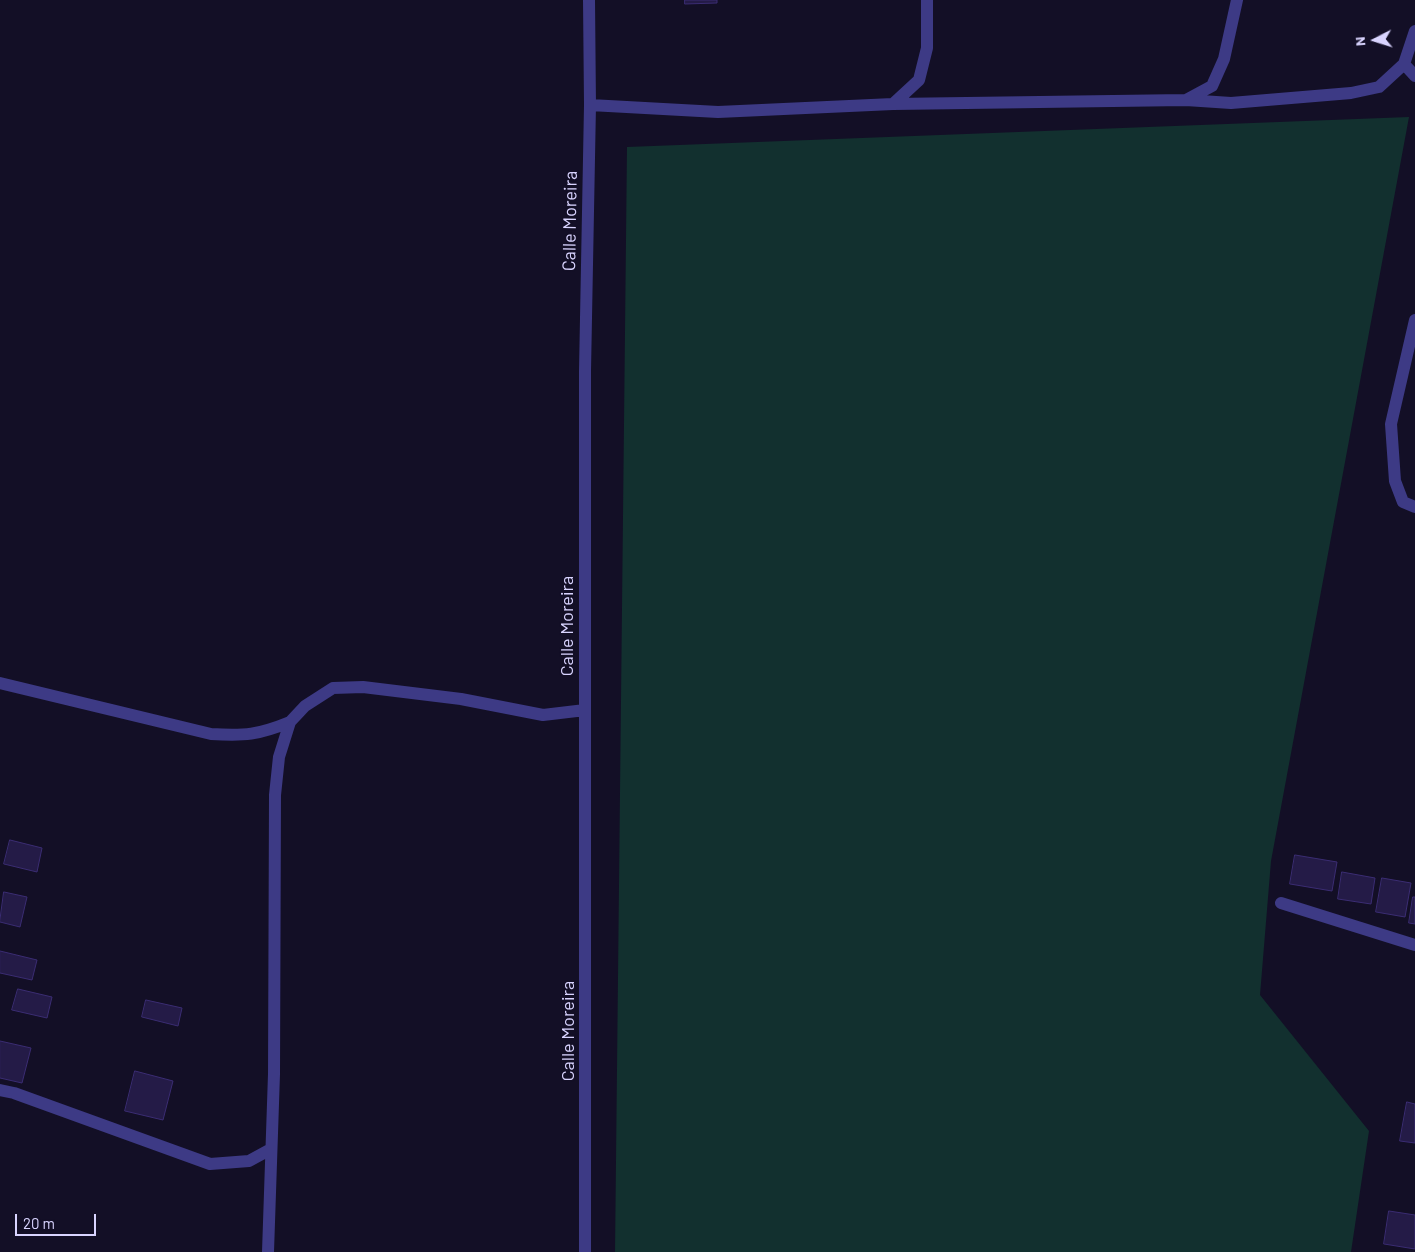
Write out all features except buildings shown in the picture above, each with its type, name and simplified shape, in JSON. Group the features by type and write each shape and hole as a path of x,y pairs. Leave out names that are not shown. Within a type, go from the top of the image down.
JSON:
{"street":[{"name":"Calle Moreira","path":"585,1252 585,371 590,105 589,0"},
{"path":"893,104 919,80 927,48 927,0"},
{"path":"1186,100 1212,86 1224,59 1237,0"},
{"path":"590,105 718,112 893,104 1186,100 1231,103 1351,93 1379,87 1404,64 1415,31"},
{"path":"1404,64 1415,76"},
{"path":"1415,320 1391,424 1395,481 1403,502 1415,507"},
{"path":"0,683 211,734 244,736 263,733 290,722 305,706 333,688 364,687 461,699 543,715 585,710"},
{"path":"268,1252 274,1074 275,795 279,757 290,722"},
{"path":"1281,903 1415,945"},
{"path":"0,1090 14,1093 210,1164 249,1162 271,1149"}],"green space":[{"path":"1409,117 1271,861 1260,995 1369,1131 1351,1252 615,1252 627,147"}]}
